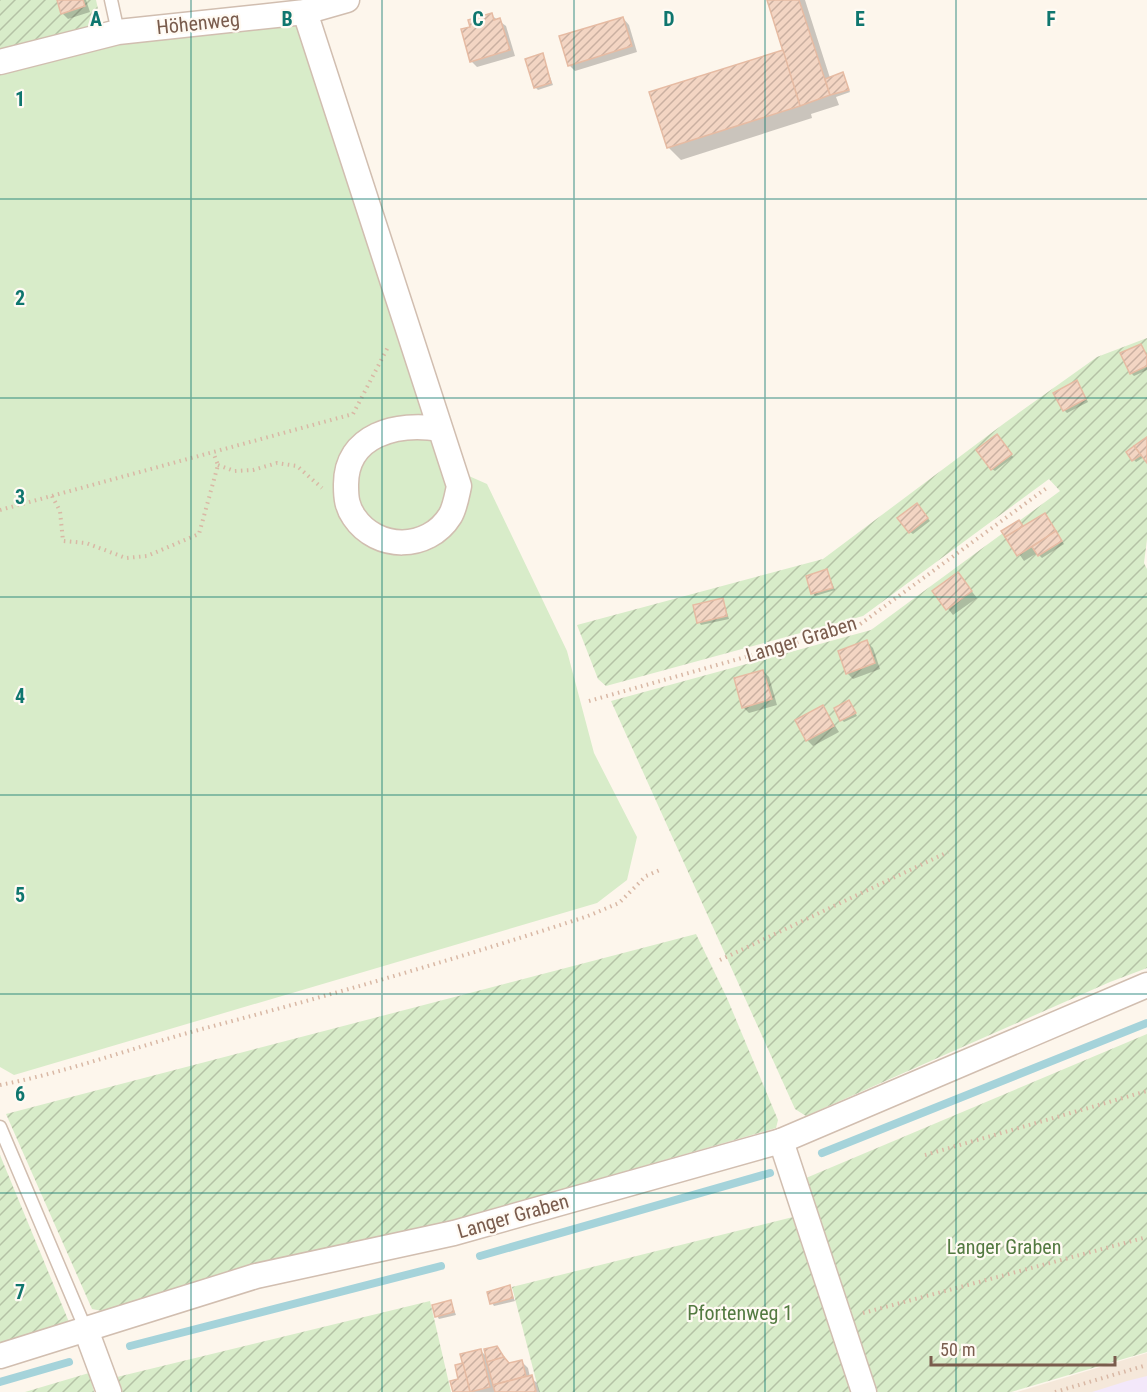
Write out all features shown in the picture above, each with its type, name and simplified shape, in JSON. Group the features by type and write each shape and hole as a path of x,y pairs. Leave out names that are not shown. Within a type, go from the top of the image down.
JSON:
{"street":[{"name":"Höhenweg","path":"0,62 118,32 305,12 348,0"},
{"path":"305,12 459,486 451,515 438,531 413,544 391,542 372,534 354,518 346,501 346,477 351,459 361,444 381,433 415,425 440,429"},
{"name":"Langer Graben","path":"0,1356 256,1276 453,1233 781,1141 1147,985"},
{"path":"781,1141 864,1392"},
{"path":"86,1330 110,1392"}],"lane":[{"path":"111,0 118,32"},
{"path":"0,1127 86,1330"}],"path":[{"path":"0,510 353,414 404,317"},
{"path":"52,495 60,511 63,541 86,543 126,558 147,556 199,534 218,465 213,452"},
{"path":"218,465 234,471 253,470 277,463 297,466 329,494 346,501"},
{"name":"Langer Graben","path":"589,701 859,624 1048,487"},
{"path":"720,960 948,852"},
{"path":"0,1085 31,1079 138,1047 286,1008 588,916 619,903 646,876 662,869"},
{"path":"925,1155 1147,1091"},
{"path":"839,1319 1147,1237"},
{"path":"1054,1392 1147,1365"}],"shaded area":[{"path":"1147,1353 1147,1392 1017,1392"},
{"path":"1147,1376 1147,1392 1092,1392 1127,1381"}],"green space":[{"path":"0,0 96,0 103,32 0,56"},
{"path":"298,26 444,465 487,484 567,651 594,753 637,837 627,880 597,903 14,1075 0,1067 0,72 118,41"},
{"path":"1147,338 1147,539 1144,563 1147,569 1147,968 1110,982 806,1116 795,1109 611,701 871,630 1060,491 1049,479 863,616 606,686 598,679 577,625 823,559 1097,357"},
{"path":"696,934 727,998 778,1120 776,1128 449,1222 102,1311 92,1309 6,1114"},
{"name":"Langer Graben","path":"1147,1034 1147,1352 1011,1392 875,1392 806,1178"},
{"path":"0,1155 69,1322 0,1344"},
{"name":"Pfortenweg 1","path":"793,1217 855,1392 539,1392 512,1287"},
{"path":"430,1301 451,1392 121,1392 117,1377"},
{"path":"89,1373 94,1392 25,1392"}],"building":[{"path":"57,0 83,0 85,6 61,14"},
{"path":"767,0 799,0 830,95 800,106"},
{"path":"492,13 494,20 500,18 510,50 470,62 461,29 470,27 468,20"},
{"path":"623,17 632,46 568,66 559,36"},
{"path":"783,50 800,106 667,148 649,92"},
{"path":"543,53 551,83 534,88 525,59"},
{"path":"843,72 849,90 830,95 825,79"},
{"path":"1141,344 1147,356 1147,366 1130,374 1120,353"},
{"path":"1077,380 1086,399 1063,411 1053,393"},
{"path":"997,434 1012,454 991,470 976,450"},
{"path":"1147,437 1147,463 1134,446"},
{"path":"1134,446 1141,455 1132,461 1126,452"},
{"path":"917,503 928,518 909,533 897,518"},
{"path":"1045,513 1056,531 1017,556 1005,537"},
{"path":"1019,520 1023,526 1005,537 1001,531"},
{"path":"1056,531 1062,541 1038,556 1032,547"},
{"path":"827,569 833,588 811,594 806,576"},
{"path":"958,572 972,591 946,610 932,591"},
{"path":"723,598 727,616 697,623 693,605"},
{"path":"867,640 875,663 846,674 838,651"},
{"path":"763,670 772,699 742,708 734,678"},
{"path":"849,700 856,713 840,721 834,708"},
{"path":"823,705 834,726 806,741 795,720"},
{"path":"510,1285 513,1298 490,1304 487,1292"},
{"path":"451,1300 454,1312 435,1317 432,1305"},
{"path":"497,1346 504,1357 487,1362 484,1349"},
{"path":"481,1349 490,1387 470,1392 460,1354"},
{"path":"504,1357 509,1363 522,1360 526,1376 493,1385 487,1362"},
{"path":"463,1363 470,1392 453,1392 450,1381 458,1379 455,1365"},
{"path":"532,1375 536,1392 495,1392 493,1385"}],"waterway":[{"path":"822,1153 1147,1023"},
{"path":"480,1256 770,1173"},
{"path":"130,1346 441,1266"},
{"path":"0,1382 69,1362"}]}
